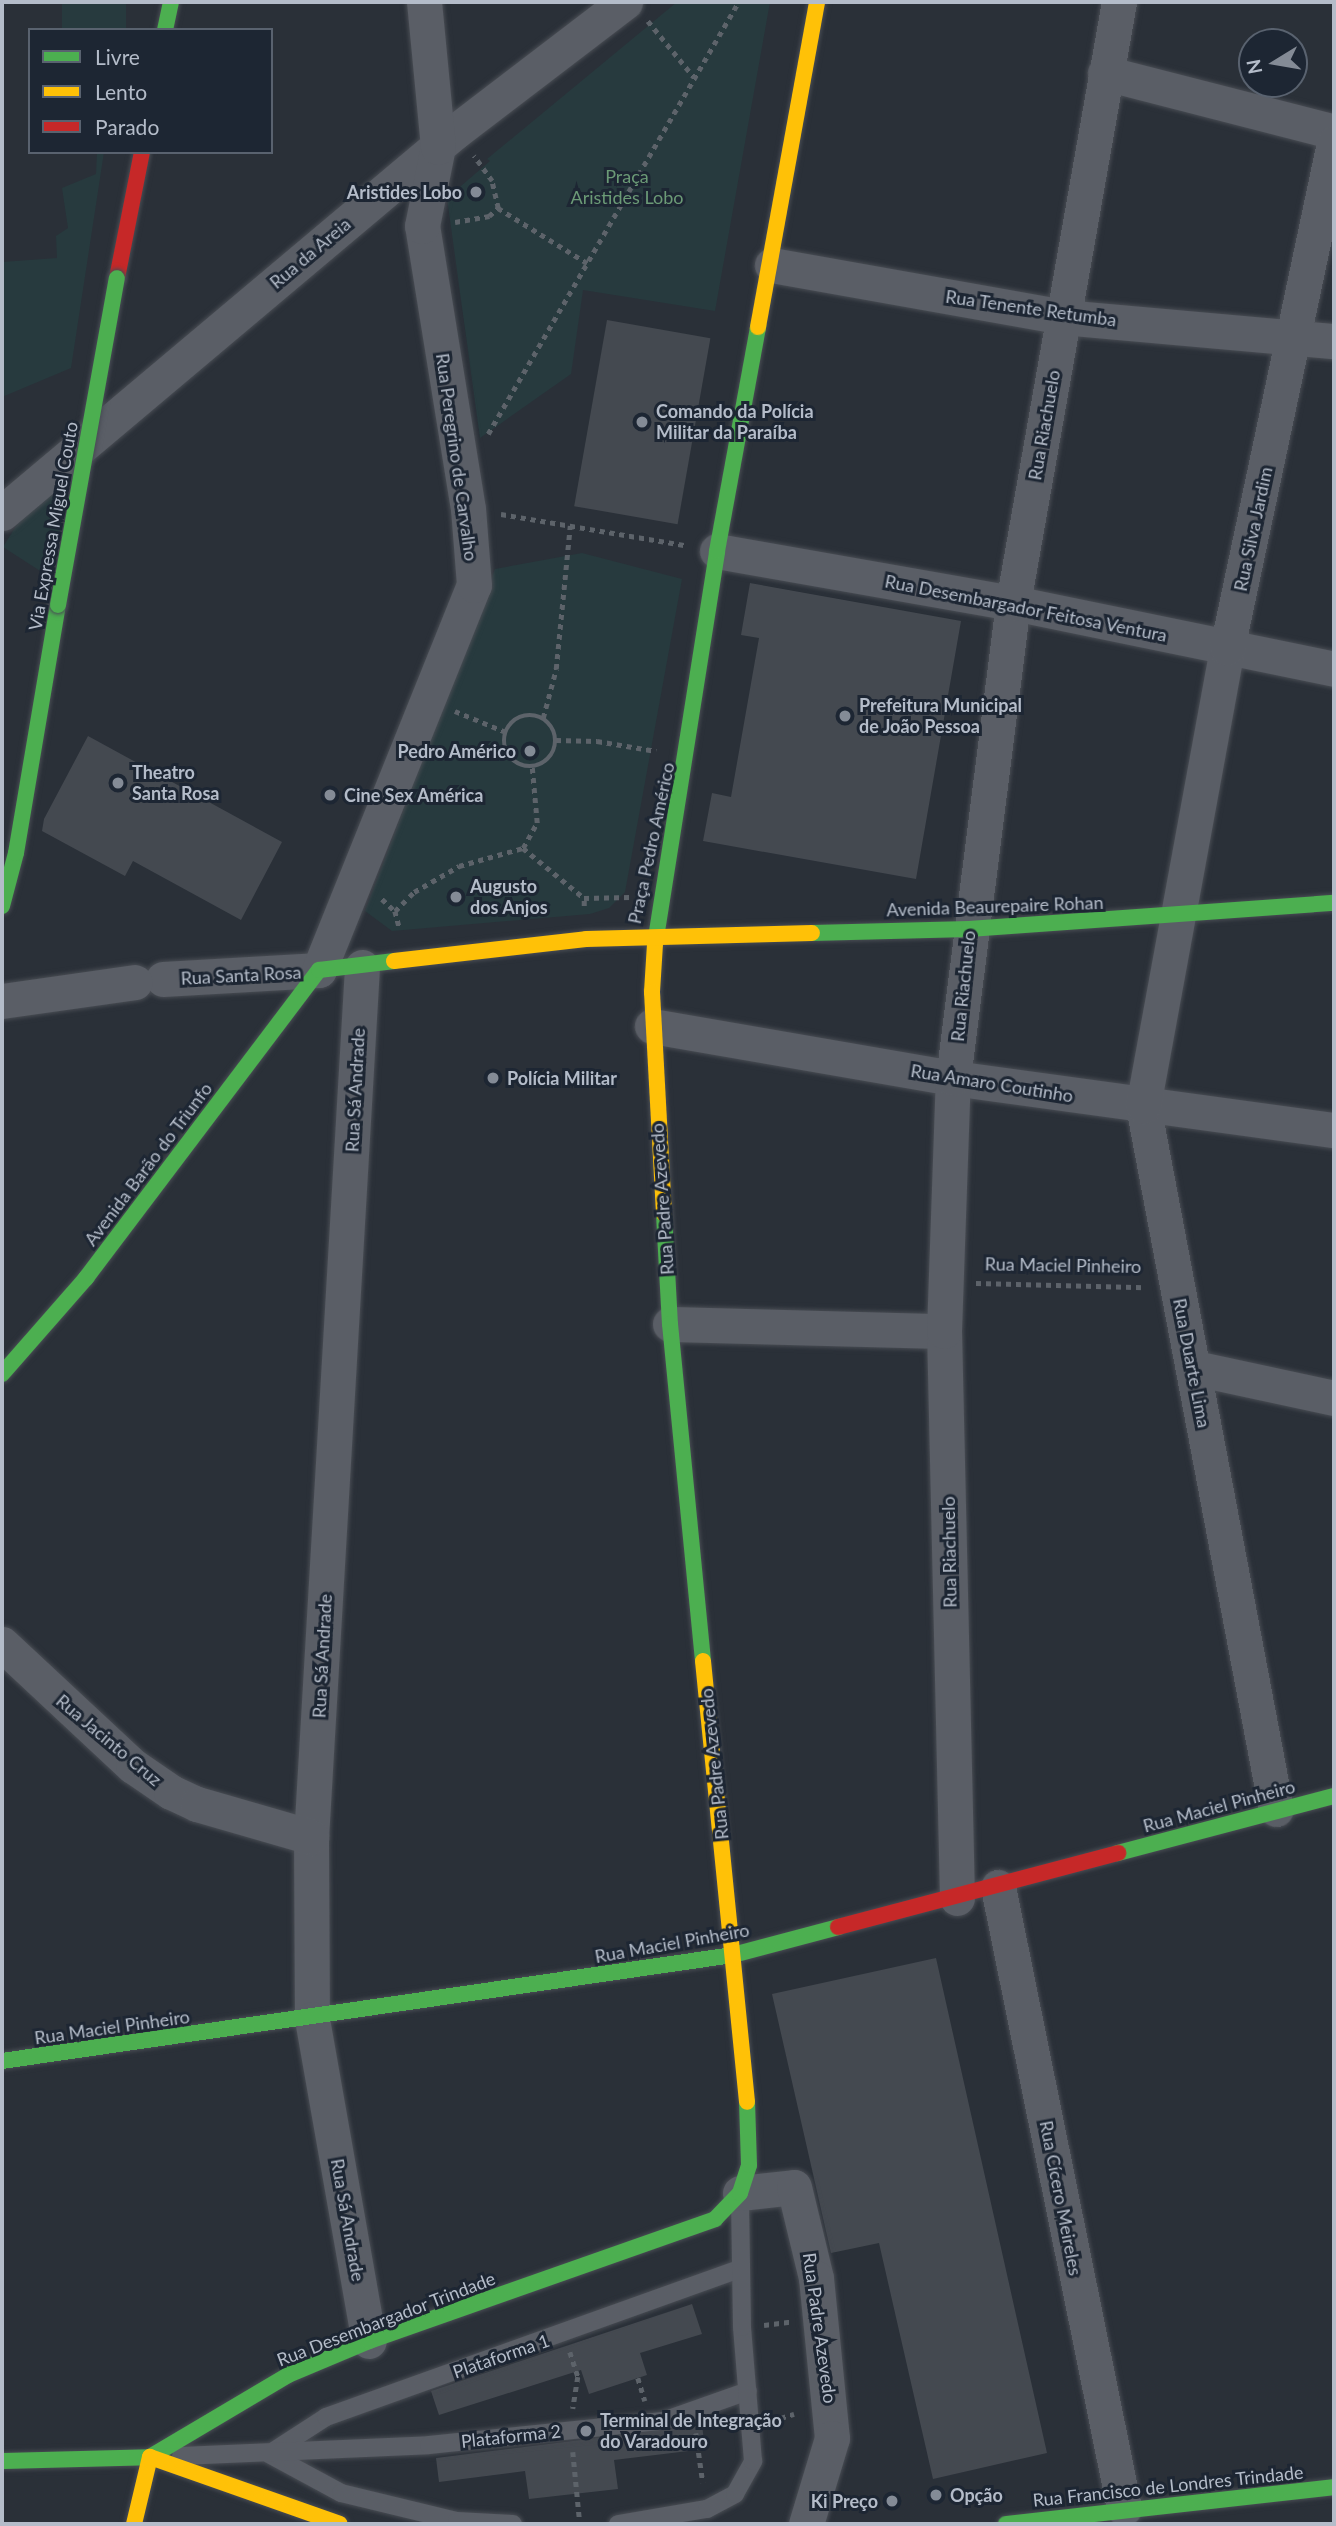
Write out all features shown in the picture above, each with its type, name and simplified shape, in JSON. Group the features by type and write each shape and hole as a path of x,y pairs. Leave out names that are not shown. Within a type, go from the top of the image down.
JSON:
{"main road":[{"path":"165,28 171,2"},
{"path":"717,551 772,265 817,2"},
{"name":"Via Expressa Miguel Couto","path":"2,906 16,853 117,278 142,154"},
{"name":"Praça Pedro Américo","path":"318,970 411,962 586,939 656,934 688,756 717,551"},
{"name":"Avenida Beaurepaire Rohan","path":"656,934 970,929 1334,903"},
{"name":"Rua Padre Azevedo","path":"656,934 652,1026 670,1324 750,2130 749,2165 740,2193"},
{"name":"Avenida Barão do Triunfo","path":"2,1374 86,1278 318,970"},
{"name":"Rua Maciel Pinheiro","path":"2,2061 312,2019 733,1955 998,1887 1276,1809 1334,1796"},
{"name":"Rua Desembargador Trindade","path":"2,2461 150,2457 288,2375 369,2341 696,2227 715,2219 740,2193"},
{"path":"134,2524 150,2457 340,2524"},
{"name":"Rua Francisco de Londres Trindade","path":"1006,2524 1124,2508 1334,2487"}],"street":[{"name":"Rua Peregrino de Carvalho","path":"318,970 474,585 465,494 422,226 447,139 424,2"},
{"name":"Rua Riachuelo","path":"957,1898 944,1331 953,1078 1013,603 1119,2"},
{"name":"Rua da Areia","path":"2,513 447,139 636,12"},
{"path":"1105,72 1334,132"},
{"name":"Rua Silva Jardim","path":"1178,916 1227,648 1296,336 1334,144"},
{"name":"Rua Tenente Retumba","path":"772,265 1063,317 1334,341"},
{"name":"Rua Desembargador Feitosa Ventura","path":"717,551 1013,603 1334,669"},
{"name":"Rua Duarte Lima","path":"1178,916 1143,1106 1195,1368 1276,1809"},
{"name":"Rua Sá Andrade","path":"362,967 311,1837 312,2019 369,2341"},
{"name":"Rua Santa Rosa","path":"2,1001 149,981 318,970"},
{"name":"Rua Amaro Coutinho","path":"652,1026 953,1078 1334,1130"},
{"path":"670,1324 944,1331"},
{"path":"1195,1368 1334,1398"},
{"name":"Rua Jacinto Cruz","path":"2,1644 133,1766 171,1792 197,1804 311,1837"},
{"name":"Rua Cícero Meireles","path":"998,1887 1124,2508"},
{"name":"Rua Padre Azevedo","path":"740,2193 794,2187 821,2319 832,2438 806,2524"}],"lane":[{"path":"618,2524 707,2508 735,2494 753,2461 739,2270 740,2193"},
{"name":"Plataforma 1","path":"269,2454 326,2417 739,2270"},
{"name":"Plataforma 2","path":"269,2454 429,2445 663,2421 693,2413 748,2391"},
{"path":"150,2457 269,2454 341,2493 457,2521 513,2524"}],"path":[{"path":"717,551 570,526 465,494 587,263 738,2"},
{"path":"636,12 694,77"},
{"path":"447,139 492,181 498,208 587,263"},
{"path":"422,226 478,219 498,208"},
{"path":"543,719 556,669 570,526"},
{"path":"428,699 506,732"},
{"path":"506,732 525,715 543,719 556,740"},
{"path":"506,732 510,756 532,766 547,760 556,740"},
{"path":"556,740 597,741 688,756"},
{"path":"395,911 414,892 459,866 523,848 537,823 532,766"},
{"path":"523,848 584,898"},
{"path":"357,873 395,911 411,962"},
{"name":"Rua Maciel Pinheiro","path":"947,1282 1177,1287"},
{"path":"742,2327 821,2319"},
{"path":"693,2413 707,2508"}],"green space":[{"path":"62,2 126,2 126,28 62,28"},
{"name":"Praça Aristides Lobo","path":"677,2 770,2 715,311 583,290 571,374 480,438 447,198 490,161 487,159"},
{"path":"97,154 104,154 71,368 2,397 2,262 57,258 56,236 68,228 62,188 96,174"},
{"path":"38,491 67,500 48,576 3,547"},
{"path":"582,553 682,579 625,892 609,908 590,914 392,931 365,911 495,569"}],"building":[{"name":"Comando da Polícia Militar da Paraíba","path":"607,320 710,338 678,524 574,506"},
{"name":"Prefeitura Municipal de João Pessoa","path":"750,583 961,621 916,879 703,841 712,793 731,797 759,638 741,635"},
{"name":"Theatro Santa Rosa","path":"88,736 282,842 241,920 133,861 125,876 42,831 44,819"},
{"path":"936,1958 1047,2453 933,2479 879,2243 831,2253 772,1994"},
{"path":"692,2304 702,2334 640,2353 647,2375 589,2394 581,2370 439,2415 431,2391"},
{"path":"702,2425 705,2449 614,2460 618,2489 529,2499 525,2471 439,2482 436,2458"}],"traffic: fast":[{"path":"165,28 171,2"},
{"path":"58,605 117,278"},
{"path":"655,944 717,551 758,327"},
{"path":"2,906 16,853 58,605"},
{"path":"812,933 969,929 1334,903"},
{"path":"2,1374 86,1278 319,970 394,961"},
{"path":"664,1214 670,1324 703,1661"},
{"path":"1118,1853 1334,1796"},
{"path":"2,2061 733,1955 838,1927"},
{"path":"2,2461 150,2457 288,2375 369,2341 715,2219 740,2193 749,2165 747,2102"},
{"path":"1006,2524 1334,2487"}],"traffic: slow":[{"path":"758,327 817,2"},
{"path":"394,961 586,939 812,933"},
{"path":"655,944 652,992 664,1214"},
{"path":"703,1661 747,2102"},
{"path":"134,2524 150,2457 340,2524"}],"traffic: jam":[{"path":"117,278 142,154"},
{"path":"838,1927 1118,1853"}],"place":[{"name":"Aristides Lobo","path":"476,192"},
{"name":"Comando da Polícia Militar da Paraíba","path":"642,422"},
{"name":"Prefeitura Municipal de João Pessoa","path":"845,716"},
{"name":"Pedro Américo","path":"530,751"},
{"name":"Theatro Santa Rosa","path":"118,783"},
{"name":"Cine Sex América","path":"330,795"},
{"name":"Augusto dos Anjos","path":"456,897"},
{"name":"Polícia Militar","path":"493,1078"},
{"name":"Terminal de Integração do Varadouro","path":"586,2431"},
{"name":"Opção","path":"936,2495"},
{"name":"Ki Preço","path":"892,2501"}]}
